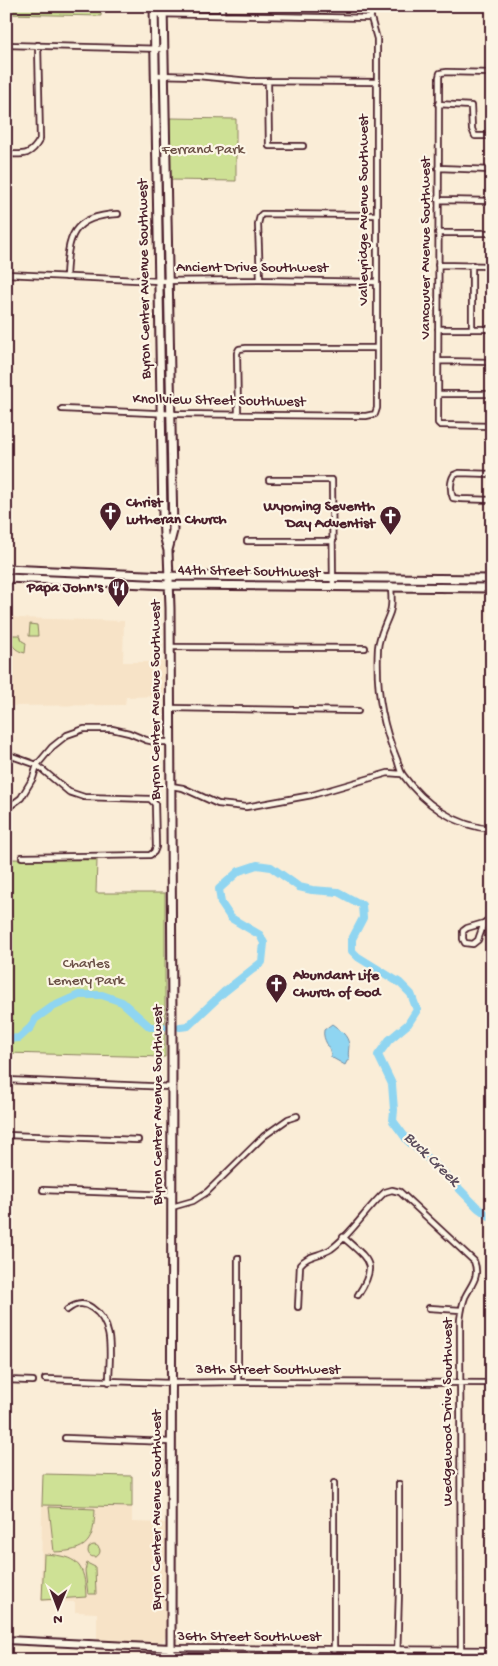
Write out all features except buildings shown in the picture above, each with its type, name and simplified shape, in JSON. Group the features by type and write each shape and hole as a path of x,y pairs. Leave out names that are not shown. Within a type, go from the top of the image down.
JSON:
{"main road":[{"name":"Byron Center Avenue Southwest","path":"162,6 172,534 168,551"},
{"name":"Byron Center Avenue Southwest","path":"154,10 161,413 164,533 168,551 169,576 171,742 171,1660"},
{"name":"44th Street Southwest","path":"6,569 169,576 492,579"},
{"name":"44th Street Southwest","path":"6,578 169,585 492,588"},
{"path":"443,588 446,579"}],"street":[{"path":"222,6 222,15"},
{"name":"Valleyridge Avenue Southwest","path":"370,6 377,40 377,408 375,414"},
{"path":"154,10 163,14 371,18"},
{"path":"6,45 164,49"},
{"path":"6,154 21,155 30,152 34,150 40,140 38,45"},
{"name":"Vancouver Avenue Southwest","path":"492,73 440,73 438,104 439,424 443,426 492,426"},
{"path":"155,75 268,81 377,82"},
{"path":"268,81 269,146 303,146"},
{"path":"438,104 471,106 472,129 475,136 492,136"},
{"path":"438,168 492,170"},
{"path":"438,200 492,201"},
{"path":"66,277 69,245 76,230 94,217 118,214"},
{"path":"260,280 258,224 262,214 377,215"},
{"path":"438,233 492,233"},
{"path":"438,265 492,266"},
{"path":"472,265 472,329"},
{"name":"Ancient Drive Southwest","path":"6,274 159,281 377,282"},
{"path":"438,329 492,330"},
{"path":"238,414 237,353 239,349 377,348"},
{"path":"438,361 492,362"},
{"path":"438,394 492,394"},
{"name":"Knollview Street Southwest","path":"62,409 170,414 366,416 375,414"},
{"path":"492,474 460,473 454,475 451,484 453,498 492,500"},
{"path":"269,480 332,480 333,587"},
{"path":"247,540 333,541"},
{"path":"392,578 390,612 383,626 378,648 379,698 385,728 402,774 424,798 445,814 459,822 484,829 492,829"},
{"path":"170,647 366,648"},
{"path":"170,708 358,711"},
{"path":"6,809 21,798 33,778 37,765 52,747 67,735 84,729 112,729 155,742 171,742"},
{"path":"6,754 37,765 69,792 76,795 96,798 150,799 155,804 156,848 150,855 22,857"},
{"path":"171,786 183,788 218,804 246,807 312,795 388,773 402,774"},
{"path":"484,923 478,940 473,944 463,939 463,931 484,923 492,917"},
{"path":"6,1080 171,1087"},
{"path":"172,1206 193,1202 207,1192 264,1136 288,1119 297,1116"},
{"path":"6,1135 138,1140"},
{"path":"42,1190 172,1195"},
{"name":"Wedgewood Drive Southwest","path":"298,1307 300,1265 309,1257 331,1249 385,1192 392,1190 400,1192 474,1261 477,1269 476,1275 465,1298 460,1320 461,1660"},
{"path":"343,1237 367,1259 369,1266 369,1277 358,1295"},
{"path":"238,1258 238,1382"},
{"path":"67,1310 75,1304 88,1305 104,1320 109,1335 109,1382"},
{"path":"429,1308 461,1310"},
{"name":"38th Street Southwest","path":"45,1379 171,1383 492,1384"},
{"path":"6,1380 33,1381"},
{"path":"65,1438 170,1442"},
{"path":"334,1484 334,1660"},
{"path":"397,1660 399,1484"},
{"name":"36th Street Southwest","path":"6,1640 171,1648 492,1650"},
{"path":"267,1649 267,1660"}],"shaded area":[{"path":"6,614 18,618 124,621 123,662 164,662 164,696 126,697 125,705 6,706"},
{"path":"42,1505 132,1507 132,1522 167,1523 166,1637 163,1641 157,1643 97,1640 97,1613 75,1612 75,1602 41,1601"}],"green space":[{"path":"6,6 101,6 101,16 6,14"},
{"name":"Ferrand Park","path":"170,118 236,119 236,181 170,180"},
{"path":"30,624 37,625 38,636 29,636"},
{"path":"11,635 20,635 22,641 26,643 25,653 14,647 11,642"},
{"name":"Charles Lemery Park","path":"6,859 97,860 96,893 165,893 165,1057 6,1053"},
{"path":"43,1474 132,1476 132,1507 42,1505"},
{"path":"49,1507 95,1509 91,1537 82,1547 75,1550 54,1552"},
{"path":"96,1545 99,1546 99,1556 92,1557 89,1556 88,1549 89,1546"},
{"path":"44,1554 64,1557 77,1564 84,1576 86,1597 42,1600"},
{"path":"87,1563 95,1567 96,1594 88,1594 85,1571"}],"water":[{"path":"332,1024 343,1033 348,1041 350,1060 345,1065 331,1057 324,1037 324,1030"}],"waterway":[{"name":"Buck Creek","path":"180,1027 188,1026 224,992 262,962 264,943 260,935 231,918 221,903 219,889 239,871 257,865 271,867 299,887 338,892 362,905 363,918 352,939 352,951 358,957 400,983 411,994 417,1010 408,1024 389,1040 378,1055 392,1084 393,1121 408,1141 442,1171 478,1208 492,1218"},
{"name":"Buck Creek","path":"6,1039 19,1038 31,1027 35,1019 52,1007 79,995 102,995 122,1002 150,1027 163,1027"}],"place":[{"name":"Christ Lutheran Church","path":"110,531"},
{"name":"Wyoming Seventh Day Adventist","path":"391,535"},
{"name":"Papa John's","path":"119,607"},
{"name":"Abundant Life Church of God","path":"277,1004"}]}
